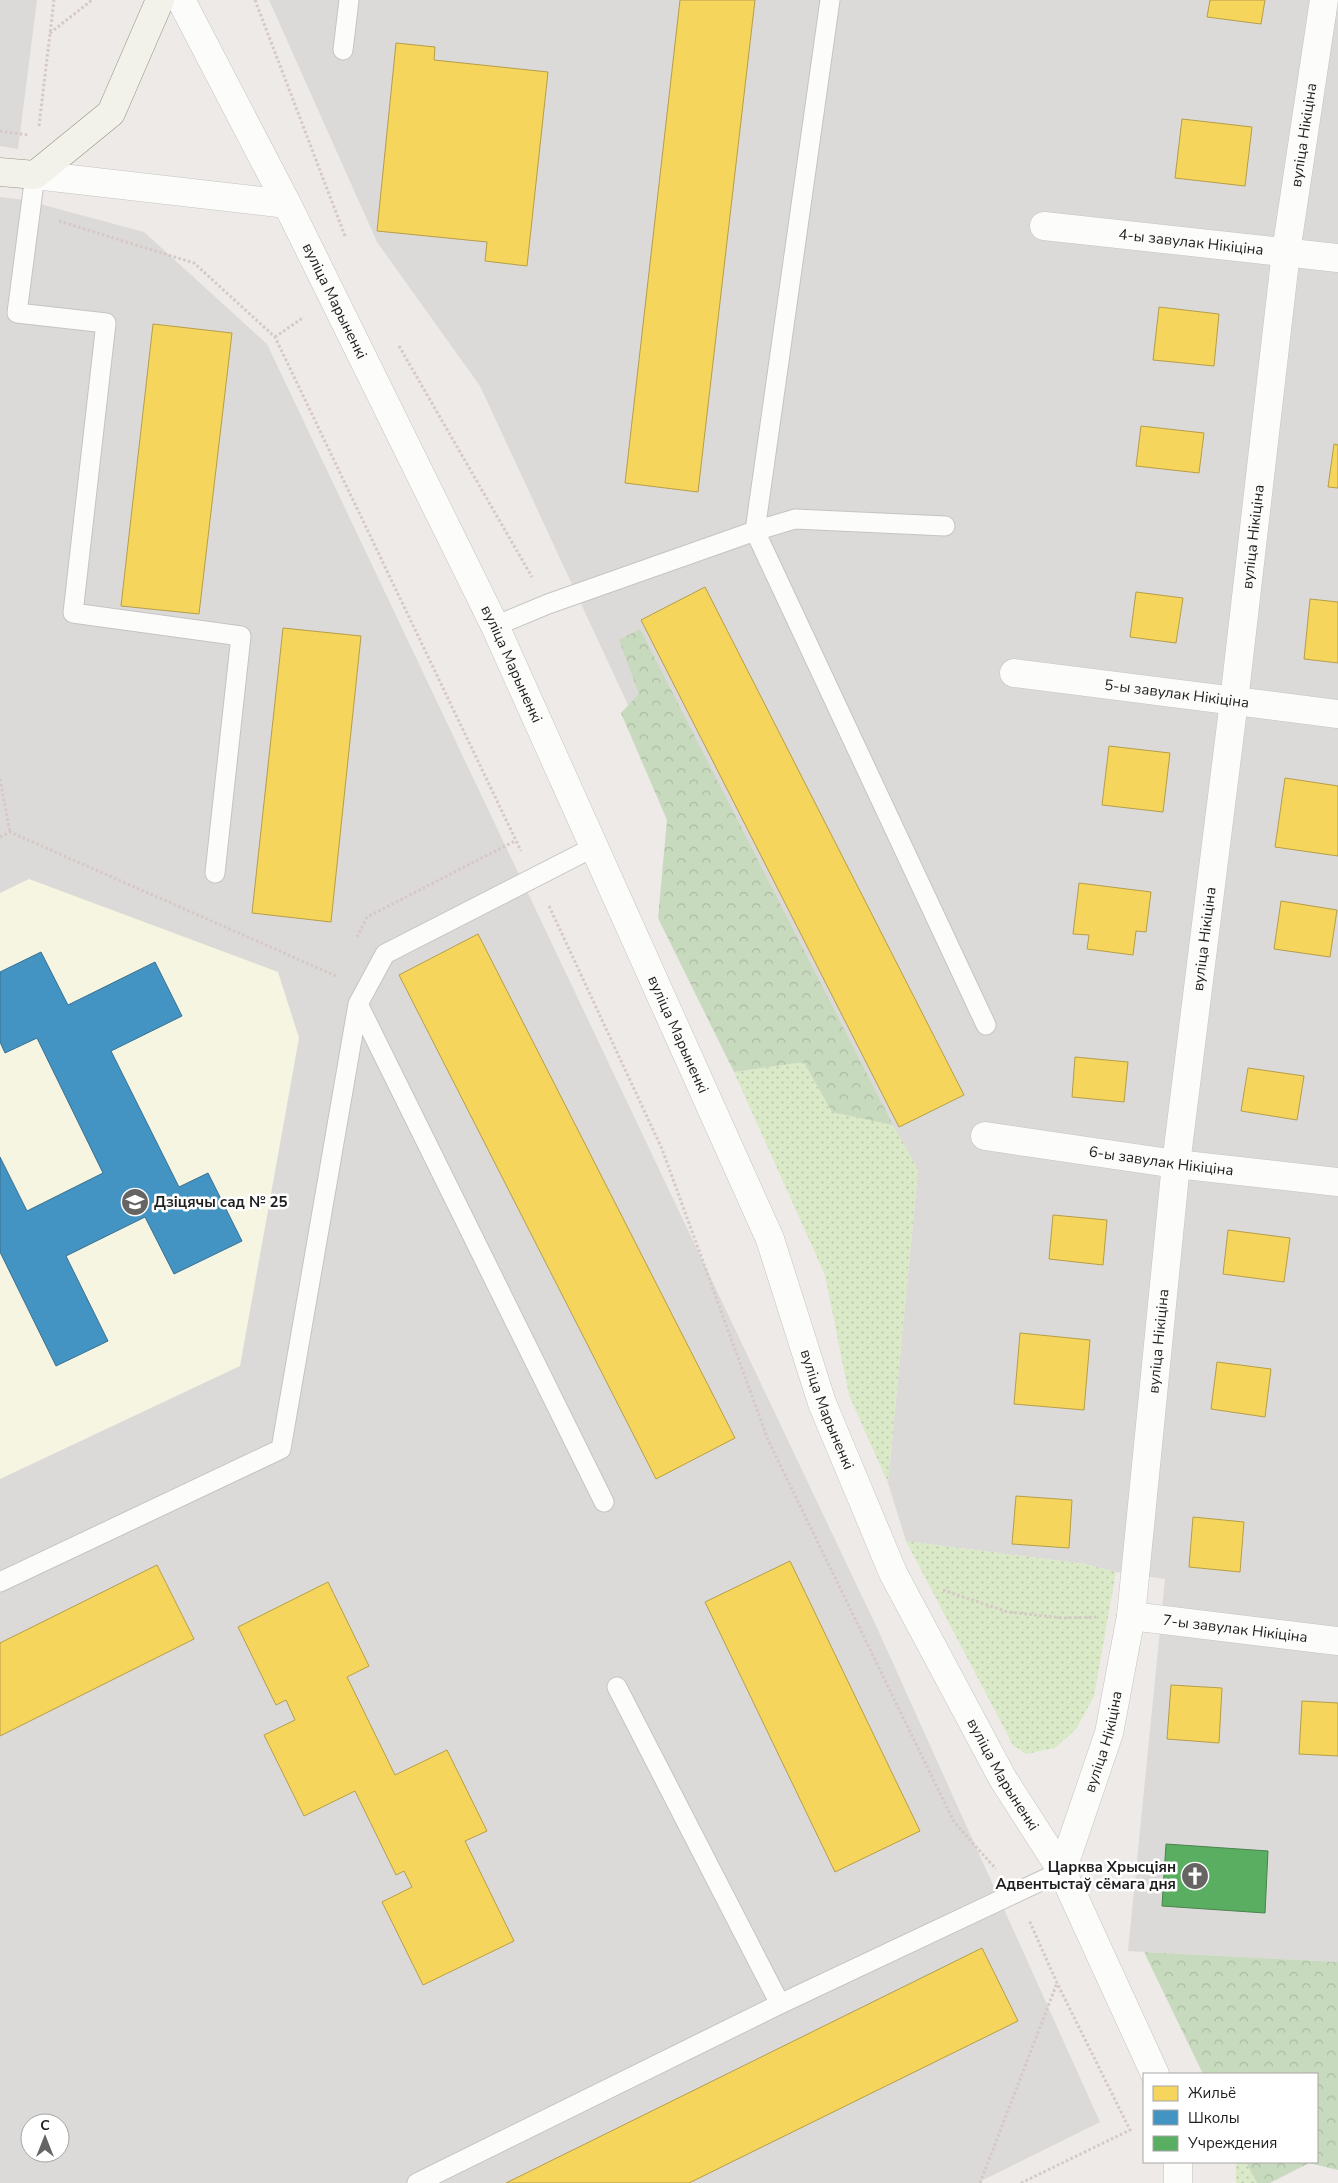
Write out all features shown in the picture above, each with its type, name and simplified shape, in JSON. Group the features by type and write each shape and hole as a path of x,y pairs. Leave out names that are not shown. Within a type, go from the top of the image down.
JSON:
{"street":[{"path":"36,175 112,112 160,0"},
{"name":"вуліца Марыненкі","path":"181,0 288,204 496,626 770,1239 822,1403 893,1573 1003,1779 1062,1871 1155,2073"},
{"name":"вуліца Нікіціна","path":"1062,1871 1109,1733 1131,1616 1176,1164 1234,701 1286,252 1324,0"},
{"path":"0,172 288,204"},
{"name":"4-ы завулак Нікіціна","path":"1044,226 1338,258"},
{"name":"5-ы завулак Нікіціна","path":"1014,673 1338,714"},
{"name":"6-ы завулак Нікіціна","path":"985,1136 1176,1164 1338,1182"},
{"name":"7-ы завулак Нікіціна","path":"1131,1616 1338,1641"},
{"path":"1178,2163 1178,2183"}],"lane":[{"path":"343,50 349,0"},
{"path":"830,0 755,531 986,1026"},
{"path":"36,175 17,313 106,323 73,613 241,636 215,873"},
{"path":"496,626 548,604 755,531 795,519 945,526"},
{"path":"0,1582 281,1449 358,1004 385,954 594,847"},
{"path":"358,1004 604,1502"},
{"path":"617,1687 780,2004"},
{"path":"417,2183 780,2004 1016,1891 1062,1871"}],"path":[{"path":"0,131 37,136 54,0"},
{"path":"49,33 92,0"},
{"path":"255,0 345,237"},
{"path":"30,212 194,263 276,337 515,841 535,877 662,1149 768,1440 954,1822 1016,1891 1057,1983 1130,2130 1021,2183"},
{"path":"397,342 548,604"},
{"path":"0,779 10,832"},
{"path":"0,838 10,832"},
{"path":"10,832 336,977 340,969"},
{"path":"354,943 367,918 515,841"},
{"path":"893,1573 1008,1612 1063,1618 1131,1616"},
{"path":"980,2183 1057,1983"}],"shaded area":[{"path":"0,0 37,0 18,149 0,146"},
{"path":"269,0 1338,0 1338,1962 1128,1951 1165,1579 1116,1572 1085,1564 906,1541 888,1483 918,1170 846,1175 480,386 377,242"},
{"path":"0,197 25,200 144,232 267,344 878,1630 1100,2122 977,2183 0,2183"},
{"name":"Дзіцячы сад № 25","path":"29,879 278,972 299,1038 240,1366 0,1479 0,893"}],"green space":[{"path":"640,629 893,1125 832,1112 804,1062 734,1072 658,918 667,820 621,713 639,694 619,640"},
{"path":"804,1062 832,1112 893,1125 918,1169 888,1483 849,1395 825,1275 734,1072"},
{"path":"906,1541 1085,1564 1116,1572 1094,1696 1076,1729 1055,1748 1026,1754 1013,1745"},
{"path":"1144,1952 1338,1962 1338,2170 1309,2163 1318,2163 1318,2073 1203,2073"},
{"path":"1236,2163 1247,2163 1257,2183 1236,2183"},
{"path":"1247,2163 1309,2163 1270,2183 1257,2183"}],"building: Жильё":[{"path":"680,0 755,0 698,492 625,483"},
{"path":"1210,0 1265,0 1261,24 1207,17"},
{"path":"396,43 435,47 434,60 548,72 527,266 485,261 487,242 377,231"},
{"path":"1182,119 1252,127 1245,186 1175,178"},
{"path":"1159,307 1219,314 1214,366 1153,360"},
{"path":"153,324 232,333 199,614 121,606"},
{"path":"1141,426 1204,433 1199,473 1136,466"},
{"path":"1334,444 1338,445 1338,488 1328,487"},
{"path":"705,587 964,1095 899,1127 641,620"},
{"path":"1136,592 1183,598 1176,643 1130,637"},
{"path":"1310,599 1338,602 1338,663 1304,659"},
{"path":"283,628 361,636 331,922 252,913"},
{"path":"1109,746 1170,753 1163,812 1102,805"},
{"path":"1285,778 1338,786 1338,856 1275,847"},
{"path":"1079,883 1151,892 1146,932 1136,931 1133,955 1087,949 1089,935 1073,934"},
{"path":"1281,901 1337,910 1330,957 1274,949"},
{"path":"478,934 735,1438 656,1479 399,975"},
{"path":"1075,1057 1128,1062 1124,1102 1072,1097"},
{"path":"1248,1068 1304,1076 1297,1120 1241,1111"},
{"path":"1053,1215 1107,1220 1103,1265 1049,1259"},
{"path":"1228,1230 1290,1238 1284,1282 1223,1274"},
{"path":"1020,1333 1090,1340 1084,1410 1014,1404"},
{"path":"1217,1362 1271,1369 1265,1417 1211,1409"},
{"path":"1016,1496 1072,1500 1069,1548 1012,1544"},
{"path":"1193,1517 1244,1522 1240,1572 1189,1567"},
{"path":"790,1561 920,1831 835,1872 705,1602"},
{"path":"157,1565 194,1639 0,1736 0,1643"},
{"path":"328,1582 369,1666 347,1677 395,1775 447,1750 487,1831 465,1841 514,1941 423,1985 382,1902 412,1887 404,1871 396,1875 355,1791 304,1816 264,1735 295,1720 286,1700 276,1705 238,1627"},
{"path":"1171,1685 1222,1688 1219,1743 1167,1739"},
{"path":"1302,1701 1338,1703 1338,1756 1299,1754"},
{"path":"982,1948 1018,2021 689,2183 506,2183"}],"building: Школы":[{"path":"41,952 68,1005 155,962 182,1016 111,1051 179,1187 208,1173 242,1241 174,1274 145,1217 66,1256 108,1341 56,1366 0,1252 0,1157 27,1211 103,1173 37,1038 5,1053 0,1042 0,972"}],"building: Учреждения":[{"path":"1166,1844 1268,1851 1265,1913 1162,1906"}],"place":[{"name":"Дзіцячы сад № 25","path":"135,1202"},
{"name":"Царква Хрысціян Адвентыстаў сёмага дня","path":"1195,1876"}]}
